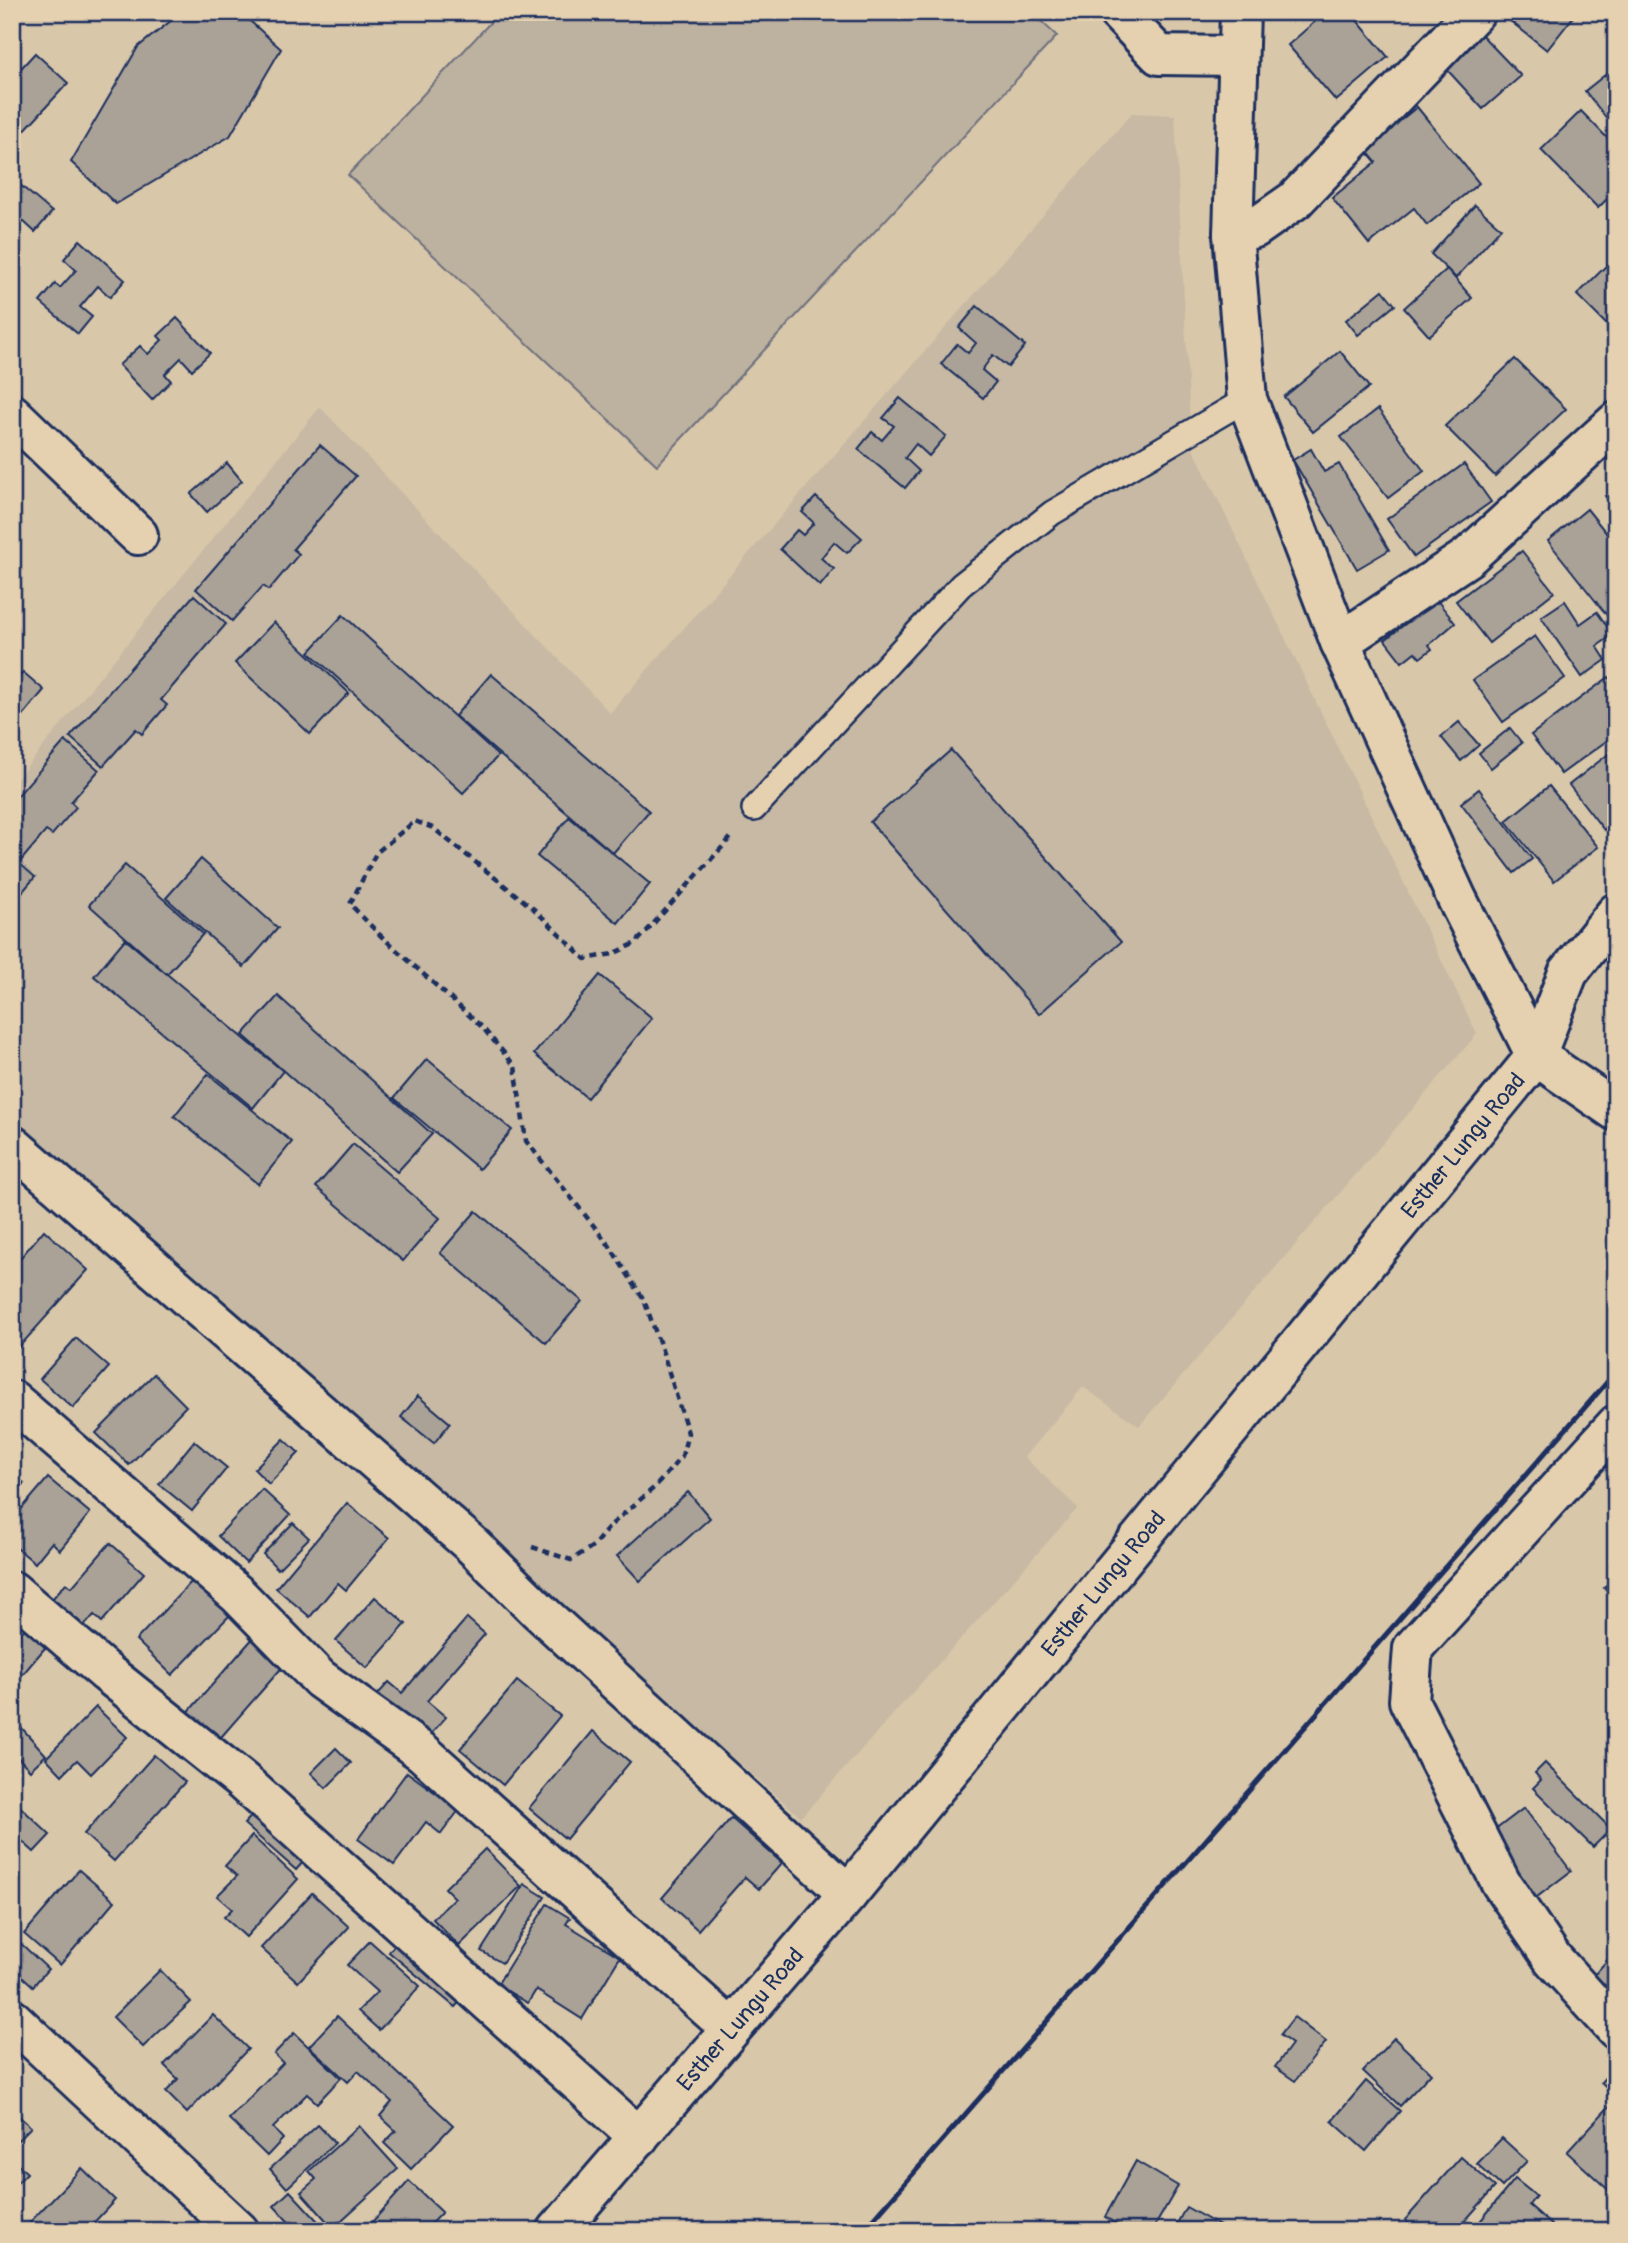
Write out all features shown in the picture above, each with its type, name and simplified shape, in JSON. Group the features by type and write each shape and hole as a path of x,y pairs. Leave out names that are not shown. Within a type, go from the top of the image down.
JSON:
{"street":[{"path":"1118,12 1159,55 1237,56"},
{"path":"1240,12 1233,234 1247,399 1340,642 1457,899 1536,1056 1616,1111"},
{"path":"1233,234 1255,228 1295,200 1475,12"},
{"path":"1340,642 1468,556 1616,422"},
{"path":"16,425 138,535"},
{"name":"Esther Lungu Road","path":"557,2231 848,1894 1536,1056 1568,973 1616,913"},
{"path":"12,1145 472,1545 848,1894"},
{"path":"12,1400 237,1594 320,1679 422,1752 730,2028"},
{"path":"1616,1425 1413,1648 1409,1700 1501,1883 1553,1959 1616,2029"},
{"path":"12,1591 107,1673 241,1780 639,2137"},
{"path":"12,2019 239,2231"}],"lane":[{"path":"754,809 961,585 1052,513 1247,399"}],"path":[{"path":"472,1545 491,1540 539,1547 571,1560 593,1546 611,1525 656,1486 682,1456 688,1433 644,1300 610,1245 526,1142 514,1066 482,1027 380,935 351,904 376,853 415,821 433,828 535,910 585,959 613,954 636,943 707,867 754,809"}],"shaded area":[{"path":"500,12 1031,12 1057,36 657,465 348,175"},
{"path":"1132,113 1175,115 1191,444 1477,1034 1139,1426 1083,1387 1024,1457 1078,1508 801,1817 12,1131 12,785 320,407 610,713"}],"building":[{"path":"182,12 240,12 281,49 230,136 116,204 71,162 138,47"},
{"path":"1326,12 1350,12 1388,57 1336,101 1288,45"},
{"path":"1515,12 1577,12 1547,50 1509,20"},
{"path":"1477,30 1521,76 1483,109 1441,63"},
{"path":"35,53 68,83 21,134 12,126 12,78"},
{"path":"1616,66 1616,130 1585,91"},
{"path":"1417,107 1479,183 1427,225 1414,208 1369,244 1332,198 1376,162 1365,149"},
{"path":"1581,111 1616,147 1616,190 1598,208 1541,150"},
{"path":"12,178 52,212 35,232 23,221 12,234"},
{"path":"1475,205 1501,228 1456,278 1431,254"},
{"path":"80,240 125,280 110,297 98,286 80,307 92,317 78,334 40,302 55,284 60,288 76,270 64,259"},
{"path":"1616,256 1616,334 1577,295"},
{"path":"1447,269 1472,298 1429,336 1404,308"},
{"path":"1383,290 1395,305 1358,335 1346,320"},
{"path":"977,306 1025,346 1008,367 993,355 982,370 996,382 983,398 941,364 957,344 968,353 976,343 959,328"},
{"path":"177,318 210,353 192,370 181,358 165,374 171,381 152,400 119,365 140,346 148,354 162,340 158,336"},
{"path":"1340,351 1369,387 1313,432 1284,397"},
{"path":"1515,359 1566,409 1495,476 1445,426"},
{"path":"900,398 946,436 929,456 916,444 905,458 919,471 905,488 858,449 872,432 882,440 894,426 883,418"},
{"path":"1378,409 1424,471 1388,498 1341,437"},
{"path":"320,445 356,476 293,549 299,554 269,590 263,586 232,621 196,589"},
{"path":"1311,449 1324,472 1339,464 1389,550 1357,569 1293,460"},
{"path":"227,463 242,481 207,512 191,494"},
{"path":"1464,464 1491,502 1414,557 1387,519"},
{"path":"1616,487 1616,510 1605,496"},
{"path":"816,497 862,538 847,553 834,542 821,558 834,569 820,586 780,549 797,530 803,535 814,523 802,512"},
{"path":"1587,509 1616,545 1616,613 1609,618 1548,541"},
{"path":"1522,551 1554,592 1489,643 1456,601"},
{"path":"194,595 226,624 161,700 167,705 142,734 136,729 103,766 70,737"},
{"path":"1436,599 1455,623 1429,645 1432,649 1420,658 1415,652 1402,662 1385,640"},
{"path":"1565,601 1580,624 1597,612 1613,635 1597,646 1606,660 1582,677 1541,617"},
{"path":"343,615 498,756 463,793 309,652"},
{"path":"274,622 349,693 310,734 235,663"},
{"path":"1535,636 1565,678 1503,722 1473,680"},
{"path":"23,672 44,690 12,729 12,684"},
{"path":"491,674 649,811 613,853 455,716"},
{"path":"1609,677 1616,686 1616,734 1561,774 1531,735"},
{"path":"1459,722 1479,745 1461,761 1441,737"},
{"path":"1510,728 1522,743 1491,768 1479,753"},
{"path":"65,741 99,770 71,802 76,807 52,835 46,831 19,863 35,877 12,904 12,802"},
{"path":"1616,748 1616,820 1604,830 1569,785"},
{"path":"951,750 1121,942 1039,1014 870,822"},
{"path":"1549,786 1598,847 1554,881 1506,821"},
{"path":"1479,789 1532,859 1514,873 1461,803"},
{"path":"569,817 650,884 618,923 537,856"},
{"path":"201,859 278,928 244,967 166,898"},
{"path":"125,865 203,934 167,974 89,905"},
{"path":"125,939 283,1071 253,1108 94,976"},
{"path":"600,975 652,1018 587,1098 534,1054"},
{"path":"278,996 432,1134 397,1172 243,1035"},
{"path":"427,1059 512,1130 479,1169 394,1098"},
{"path":"208,1074 292,1142 258,1184 174,1116"},
{"path":"353,1144 440,1218 403,1261 316,1187"},
{"path":"476,1211 582,1301 546,1343 440,1253"},
{"path":"44,1230 88,1270 12,1355 12,1275 19,1267 15,1264"},
{"path":"76,1338 109,1367 73,1408 40,1379"},
{"path":"154,1374 186,1406 129,1465 96,1433"},
{"path":"418,1396 450,1423 434,1443 401,1417"},
{"path":"284,1439 299,1453 269,1484 254,1469"},
{"path":"194,1441 227,1468 192,1511 159,1484"},
{"path":"12,1473 24,1483 12,1496"},
{"path":"48,1478 90,1513 60,1550 52,1542 35,1563 12,1544 12,1520"},
{"path":"262,1489 290,1515 246,1563 218,1536"},
{"path":"688,1492 710,1518 640,1581 617,1556"},
{"path":"347,1503 389,1538 346,1590 338,1583 310,1617 276,1588"},
{"path":"293,1523 309,1538 278,1569 263,1554"},
{"path":"110,1543 144,1573 102,1622 94,1615 77,1634 45,1607 66,1583 72,1587"},
{"path":"195,1578 231,1614 172,1675 136,1640"},
{"path":"1616,1578 1616,1603 1604,1588"},
{"path":"375,1597 406,1624 367,1668 336,1641"},
{"path":"467,1618 485,1634 427,1701 446,1717 423,1743 370,1703 389,1682 402,1693"},
{"path":"28,1625 49,1643 12,1687 12,1643"},
{"path":"254,1637 286,1663 215,1744 184,1717"},
{"path":"517,1681 560,1716 503,1785 460,1749"},
{"path":"96,1707 127,1737 91,1774 77,1760 62,1775 46,1758"},
{"path":"20,1726 46,1755 30,1770 12,1751 12,1733"},
{"path":"593,1731 630,1762 566,1839 529,1808"},
{"path":"336,1748 351,1763 326,1788 311,1773"},
{"path":"154,1755 185,1782 114,1861 84,1834"},
{"path":"1545,1763 1611,1829 1593,1847 1533,1788 1541,1780 1535,1773"},
{"path":"407,1772 459,1810 441,1834 426,1822 394,1865 358,1839"},
{"path":"12,1799 50,1835 34,1852 12,1832"},
{"path":"1524,1808 1571,1871 1533,1900 1486,1837"},
{"path":"258,1809 310,1854 296,1870 244,1824"},
{"path":"731,1818 782,1863 759,1889 745,1877 698,1930 662,1898"},
{"path":"252,1836 298,1879 246,1937 224,1917 232,1909 217,1896 237,1876 225,1866"},
{"path":"485,1849 521,1886 459,1946 433,1919 455,1898 445,1888"},
{"path":"79,1870 115,1901 60,1965 24,1934"},
{"path":"524,1884 545,1897 502,1963 481,1951"},
{"path":"312,1893 349,1927 298,1982 261,1948"},
{"path":"547,1904 570,1918 566,1924 620,1957 582,2019 536,1990 528,2003 497,1985"},
{"path":"401,1937 467,1993 455,2007 389,1952"},
{"path":"15,1938 48,1969 33,1986 12,1967 12,1941"},
{"path":"370,1941 420,1986 379,2030 358,2011 377,1992 347,1965"},
{"path":"1610,1957 1616,1963 1616,1997 1594,1975"},
{"path":"160,1970 191,2002 143,2047 113,2017"},
{"path":"213,2015 248,2049 187,2113 166,2092 178,2079 164,2065"},
{"path":"337,2016 453,2125 411,2169 384,2143 396,2131 380,2116 392,2102 358,2071 348,2082 309,2046"},
{"path":"1294,2017 1326,2042 1295,2081 1275,2067 1292,2044 1280,2035"},
{"path":"294,2033 341,2078 317,2103 307,2094 273,2128 283,2139 267,2156 229,2119 283,2063 274,2054"},
{"path":"1394,2038 1431,2073 1400,2106 1363,2071"},
{"path":"1616,2066 1616,2096 1601,2082"},
{"path":"1366,2081 1400,2111 1366,2151 1332,2121"},
{"path":"1616,2099 1616,2197 1567,2152"},
{"path":"12,2110 31,2127 12,2146"},
{"path":"318,2125 335,2143 287,2188 270,2169"},
{"path":"359,2126 398,2169 333,2228 301,2192 316,2179 309,2171"},
{"path":"1502,2138 1527,2161 1502,2187 1477,2164"},
{"path":"1461,2157 1495,2187 1456,2231 1417,2231 1405,2220"},
{"path":"12,2159 27,2173 12,2188"},
{"path":"1136,2161 1178,2186 1152,2231 1128,2231 1105,2217"},
{"path":"82,2168 115,2200 86,2231 38,2231 30,2222"},
{"path":"1515,2179 1536,2196 1529,2205 1552,2225 1547,2231 1472,2231"},
{"path":"409,2181 442,2212 424,2231 364,2231"},
{"path":"290,2191 327,2231 297,2231 274,2206"},
{"path":"1186,2207 1229,2231 1173,2231"}],"railway":[{"path":"863,2231 1616,1372"}]}
